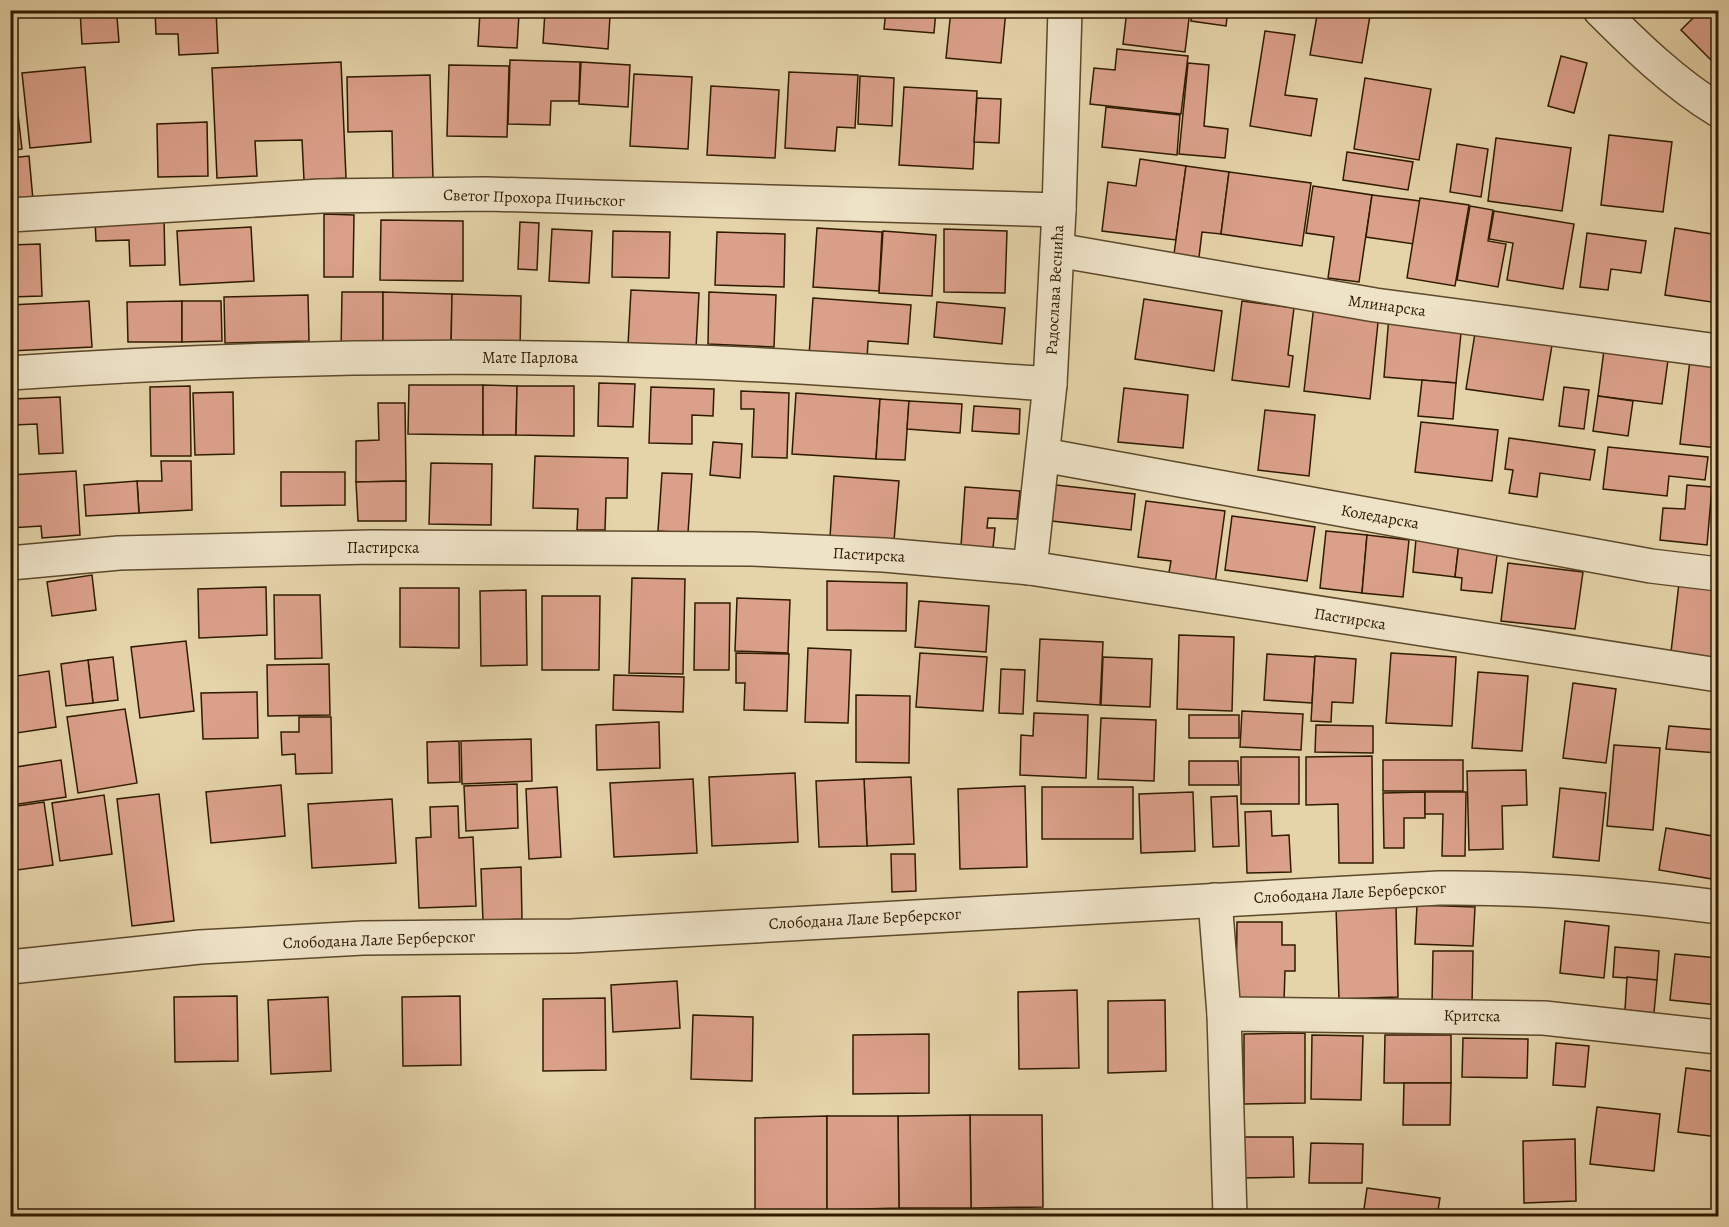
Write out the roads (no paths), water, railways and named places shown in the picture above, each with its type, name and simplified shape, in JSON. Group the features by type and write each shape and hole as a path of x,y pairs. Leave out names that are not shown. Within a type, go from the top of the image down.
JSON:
{"street":[{"name":"Радослава Веснића","path":"1030,568 1050,384 1059,210 1065,10"},
{"path":"1600,10 1639,50 1690,93 1719,110"},
{"name":"Светог Прохора Пчињског","path":"10,215 321,195 487,194 1059,210"},
{"name":"Млинарска","path":"1057,250 1375,305 1719,351"},
{"name":"Мате Парлова","path":"10,373 161,362 563,358 698,362 1050,384"},
{"name":"Коледарска","path":"1043,454 1651,566 1719,574"},
{"name":"Пастирска","path":"10,563 119,552 371,547 752,549 884,555 1030,568 1719,675"},
{"name":"Слободана Лале Берберског","path":"10,967 223,946 363,938 572,936 1359,890 1507,887 1643,897 1719,907"},
{"path":"1215,900 1224,1014 1230,1216"},
{"name":"Критска","path":"1224,1014 1544,1017 1719,1037"}]}
